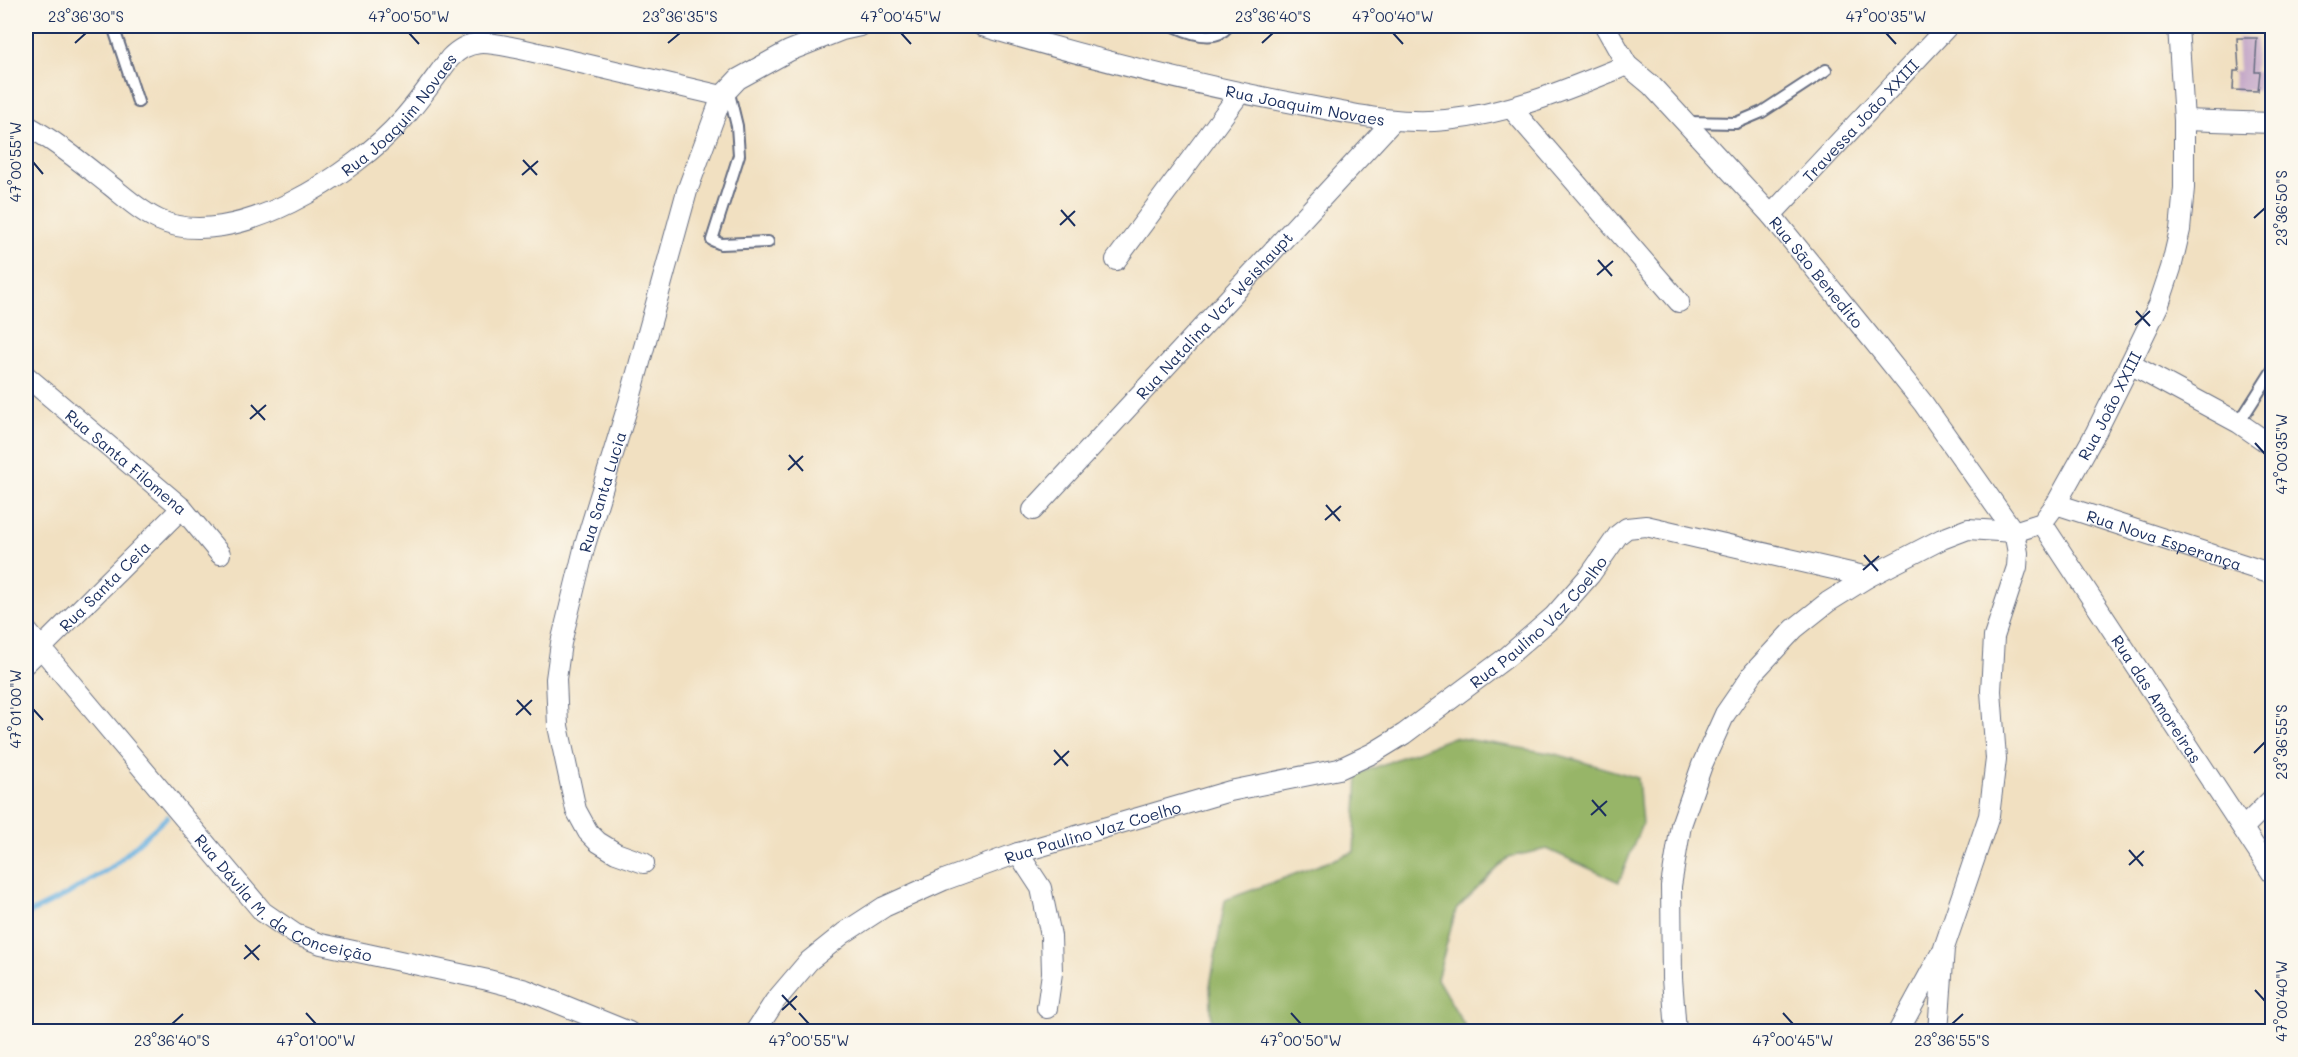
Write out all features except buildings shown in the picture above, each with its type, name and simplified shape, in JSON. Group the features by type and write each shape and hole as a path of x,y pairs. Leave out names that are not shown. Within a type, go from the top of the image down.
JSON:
{"street":[{"path":"725,92 738,78 789,51 842,30 860,26"},
{"name":"Rua Joaquim Novaes","path":"982,26 1240,93 1393,121 1446,120 1512,109 1627,65"},
{"name":"Rua São Benedito","path":"1605,26 1627,65 1651,85 1771,214 1923,404 2014,532"},
{"name":"Travessa João XXIII","path":"1771,214 1948,26"},
{"name":"Rua João XXIII","path":"2042,523 2056,504 2159,304 2181,231 2184,188 2184,120 2178,26"},
{"name":"Rua Joaquim Novaes","path":"26,125 47,136 134,205 159,220 185,229 210,229 258,217 306,195 363,158 402,120 455,53 471,44 488,43 521,49 725,92"},
{"name":"Rua Santa Lucia","path":"644,863 616,853 598,843 588,832 576,810 558,726 556,679 561,643 585,544 628,402 687,191 725,92"},
{"path":"1116,260 1240,93"},
{"path":"1512,109 1678,302"},
{"path":"2184,120 2272,123"},
{"name":"Rua Natalina Vaz Weishaupt","path":"1033,510 1393,121"},
{"path":"2130,364 2239,423 2272,446"},
{"name":"Rua Santa Filomena","path":"26,376 182,508 220,554"},
{"name":"Rua Nova Esperança","path":"2056,504 2272,574"},
{"name":"Rua Santa Ceia","path":"26,663 182,508"},
{"path":"1676,1032 1672,978 1671,886 1681,825 1702,765 1725,714 1754,672 1803,622 1827,602 1868,577 1942,539 1968,530 2014,532 2042,523"},
{"name":"Rua das Amoreiras","path":"2042,523 2272,873"},
{"name":"Rua Paulino Vaz Coelho","path":"755,1032 775,1001 809,961 844,933 884,907 944,880 1018,853 1230,791 1339,769 1373,753 1404,734 1499,663 1554,616 1626,528 1647,525 1868,577"},
{"path":"1898,1032 1944,948 1989,816 1996,759 1990,691 1995,637 2017,567 2018,553 2014,532"},
{"name":"Rua Dávila M. da Conceição","path":"26,630 263,912 295,934 321,944 526,990 629,1032"},
{"path":"2243,828 2272,799"},
{"path":"1018,853 1041,888 1051,936 1052,973 1047,1008"},
{"path":"1938,1032 1944,948"}],"lane":[{"path":"113,26 138,102"},
{"path":"1174,26 1201,35 1216,35 1222,33 1228,26"},
{"path":"1686,122 1736,123 1762,112 1826,70"},
{"path":"725,92 737,126 739,155 712,240 721,244 768,242"},
{"path":"2239,423 2272,372"}],"green space":[{"path":"1453,737 1556,754 1638,778 1642,824 1619,882 1547,849 1509,857 1456,910 1437,979 1468,1031 1215,1031 1212,1028 1210,986 1225,900 1354,852 1358,774"}],"waterway":[{"path":"26,915 66,895 113,866 167,817"}]}
